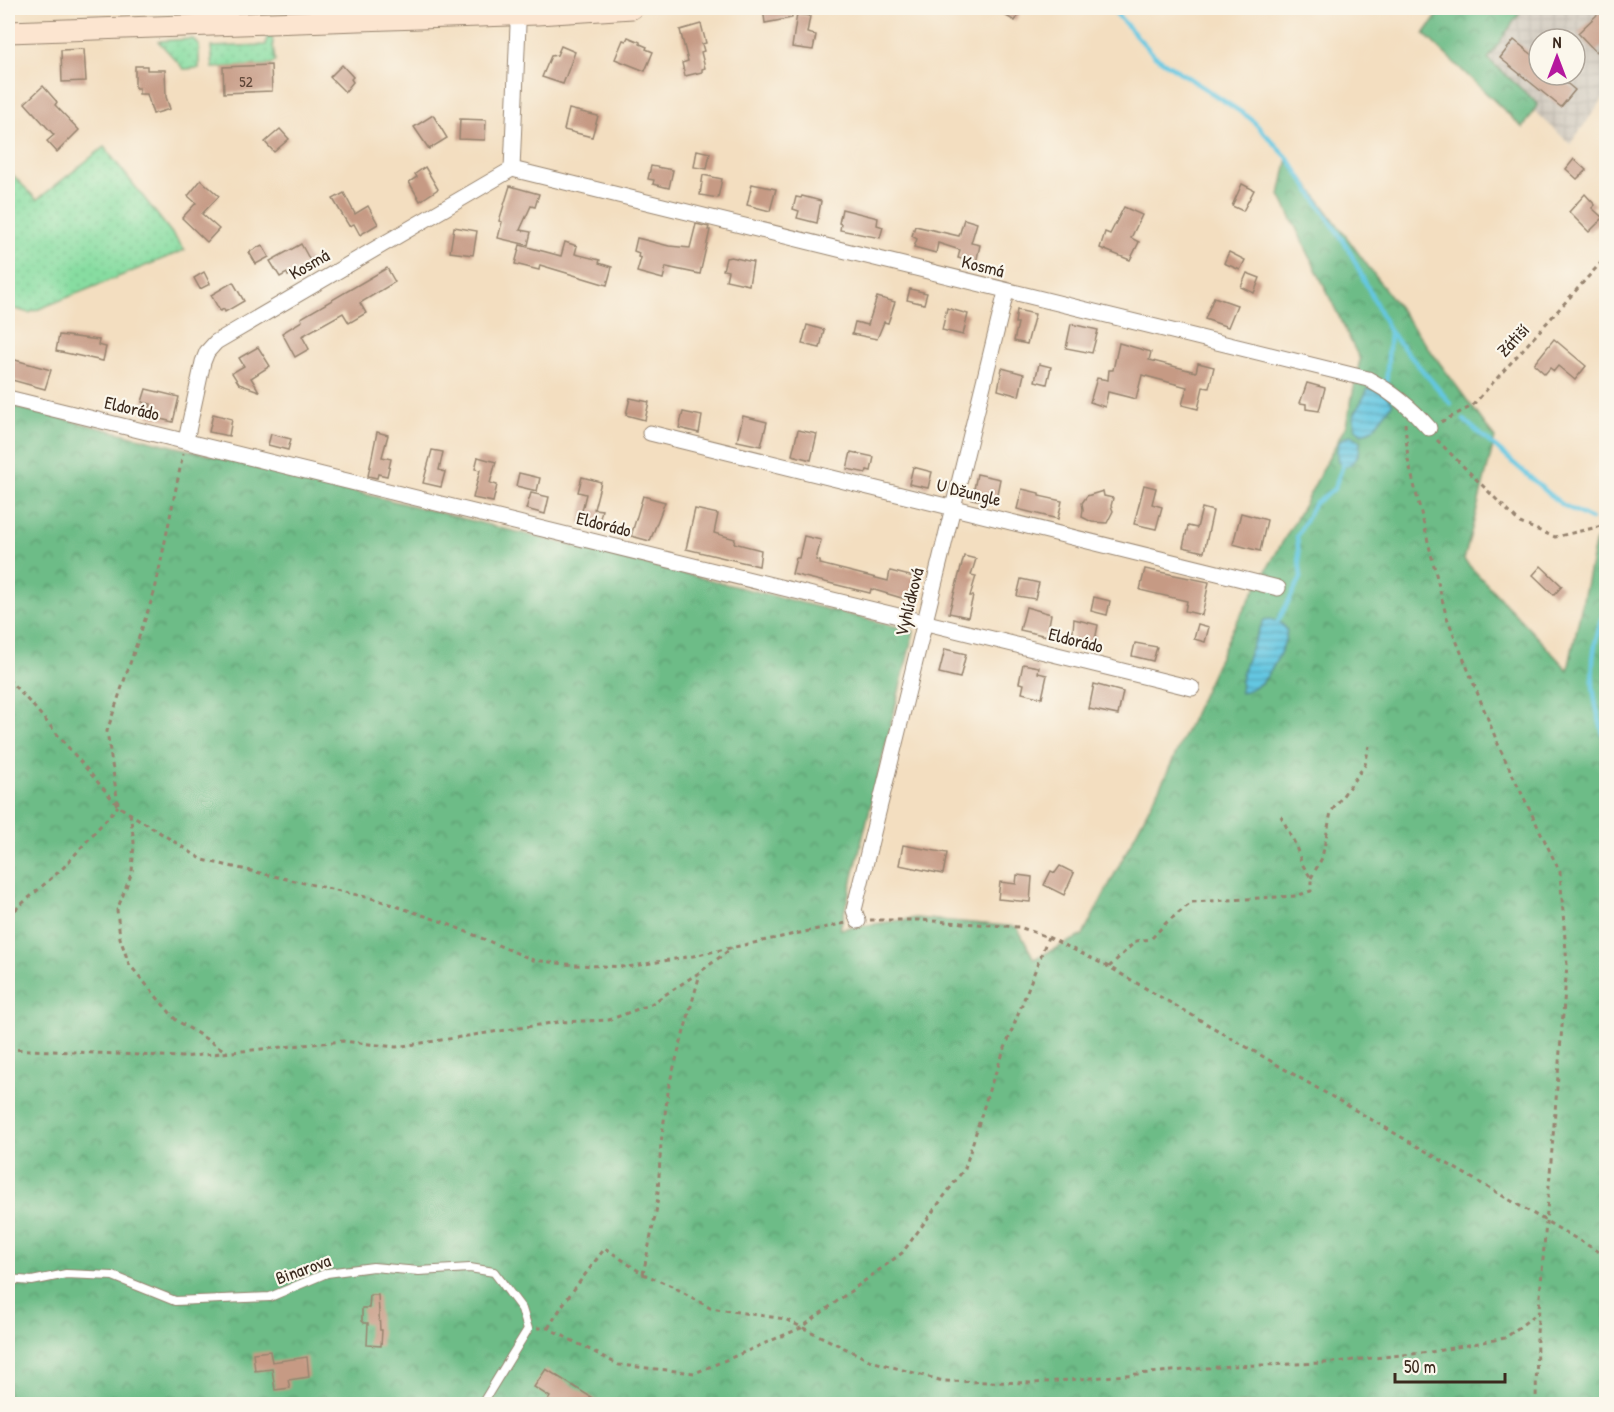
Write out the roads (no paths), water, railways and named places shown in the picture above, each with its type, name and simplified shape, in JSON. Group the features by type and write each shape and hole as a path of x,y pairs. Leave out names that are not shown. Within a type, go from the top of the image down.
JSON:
{"street":[{"path":"8,32 507,10 632,8"},
{"path":"507,10 518,25 512,169"},
{"name":"Kosmá","path":"186,440 203,362 207,352 216,342 512,169 1368,379 1391,392 1415,412 1429,428"},
{"name":"Vyhlídková","path":"858,921 854,910 1006,292"},
{"name":"Eldorádo","path":"8,398 1192,688"},
{"name":"U Džungle","path":"650,433 1278,588"}],"lane":[{"name":"Binarova","path":"8,1279 32,1281 66,1274 113,1276 175,1301 270,1297 327,1273 373,1267 419,1271 470,1268 494,1272 522,1309 528,1329 482,1404"}],"water":[{"path":"1368,389 1383,392 1393,403 1373,429 1362,434 1356,429 1353,417"},
{"path":"1351,435 1360,441 1360,449 1355,460 1344,467 1338,462 1337,449 1342,439"},
{"path":"1270,619 1286,629 1282,648 1263,681 1256,687 1241,693 1242,676 1248,656 1264,620"}],"waterway":[{"path":"1111,8 1155,56 1250,118 1288,158 1348,248 1390,332 1451,404"},
{"path":"1386,386 1390,332"},
{"path":"1464,420 1561,504 1591,519"},
{"path":"1278,621 1301,578 1297,536 1315,503 1334,489 1344,463"},
{"path":"1606,607 1596,641 1592,674 1596,707 1606,741"}]}
